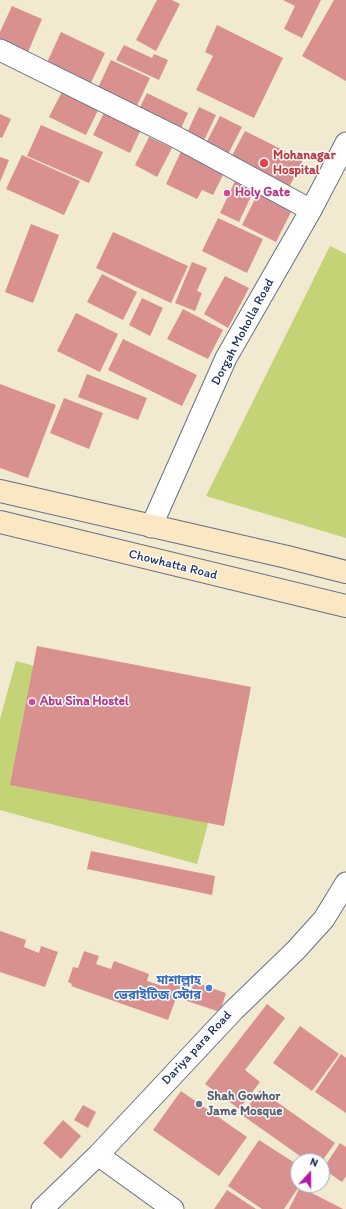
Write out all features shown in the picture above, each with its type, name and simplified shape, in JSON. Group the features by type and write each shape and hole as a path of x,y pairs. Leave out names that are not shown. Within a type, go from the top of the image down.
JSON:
{"main road":[{"path":"0,491 346,572"},
{"name":"Chowhatta Road","path":"1,525 346,606"}],"street":[{"path":"0,50 176,137 311,210"},
{"name":"Dorgah Moholla Road","path":"151,527 226,358 311,210 346,143"},
{"name":"Dariya para Road","path":"42,1209 98,1155 234,1010 296,950 324,919 346,883"},
{"path":"98,1155 173,1209"}],"green space":[{"path":"330,246 346,254 346,538 206,496"},
{"path":"16,661 236,721 197,864 0,810 0,719"}],"building":[{"path":"157,0 172,0 180,4 156,51 136,40"},
{"path":"283,0 321,0 302,38 284,29 295,6"},
{"path":"334,0 346,0 346,81 302,56"},
{"path":"12,6 42,19 28,52 0,40 0,32"},
{"path":"217,25 283,58 254,118 196,90 213,56 205,52"},
{"path":"61,32 105,53 89,87 45,67"},
{"path":"124,45 152,58 154,54 168,60 159,80 116,60"},
{"path":"111,60 150,78 134,112 95,94"},
{"path":"66,84 102,102 86,135 49,117"},
{"path":"147,93 188,113 178,135 136,115"},
{"path":"108,105 144,123 130,153 93,135"},
{"path":"199,107 216,115 202,145 185,137"},
{"path":"0,114 11,119 2,138 0,137"},
{"path":"220,116 242,127 225,160 203,149"},
{"path":"41,125 103,152 89,183 27,156"},
{"path":"245,131 303,160 286,193 228,163"},
{"path":"149,137 172,148 157,177 135,165"},
{"path":"183,147 227,167 213,195 202,190 197,199 166,184"},
{"path":"22,155 80,181 64,215 6,189"},
{"path":"0,157 9,160 0,182"},
{"path":"236,179 255,188 239,222 220,213"},
{"path":"260,189 294,206 276,242 242,225"},
{"path":"218,218 263,239 247,273 202,251"},
{"path":"31,224 59,235 33,303 5,292"},
{"path":"113,232 188,266 171,303 96,268"},
{"path":"192,262 207,268 197,291 202,293 195,311 175,303"},
{"path":"102,274 137,292 123,320 87,302"},
{"path":"225,276 249,288 228,328 204,314"},
{"path":"142,298 163,308 150,336 129,325"},
{"path":"183,309 223,330 208,359 167,339"},
{"path":"76,313 118,334 100,372 57,351"},
{"path":"123,339 197,375 182,406 108,370"},
{"path":"87,374 147,398 138,420 78,397"},
{"path":"0,384 56,405 28,478 0,468"},
{"path":"64,398 103,413 89,449 50,433"},
{"path":"37,646 251,687 224,826 10,785"},
{"path":"91,851 215,876 212,895 87,869"},
{"path":"0,931 26,940 24,947 39,953 41,946 58,952 45,987 0,972"},
{"path":"84,951 99,956 96,964 111,969 114,961 149,974 147,981 162,986 164,979 181,985 168,1020 71,986 72,984 68,982 73,967 78,968"},
{"path":"194,982 226,993 220,1012 187,1001"},
{"path":"267,1004 285,1018 245,1070 260,1082 239,1109 205,1084"},
{"path":"300,1026 339,1054 312,1091 273,1063"},
{"path":"341,1054 346,1058 346,1113 315,1092"},
{"path":"260,1090 335,1143 328,1153 296,1153 242,1115"},
{"path":"181,1091 247,1137 219,1176 153,1130"},
{"path":"83,1105 96,1112 88,1128 74,1120"},
{"path":"63,1120 81,1136 61,1159 43,1143"},
{"path":"259,1140 290,1160 290,1193 295,1193 284,1209 262,1209 228,1186"},
{"path":"340,1143 346,1147 346,1176 342,1182 330,1174 330,1158"},
{"path":"227,1190 256,1209 214,1209"},
{"path":"297,1193 312,1193 343,1209 289,1209"}],"place":[{"name":"Mohanagar Hospital","path":"264,163"},
{"name":"Holy Gate","path":"227,193"},
{"name":"Abu Sina Hostel","path":"32,702"},
{"name":"মাশাল্লাহ ভেরাইটিজ স্টোর","path":"209,988"},
{"name":"Shah Gowhor Jame Mosque","path":"199,1104"}]}
